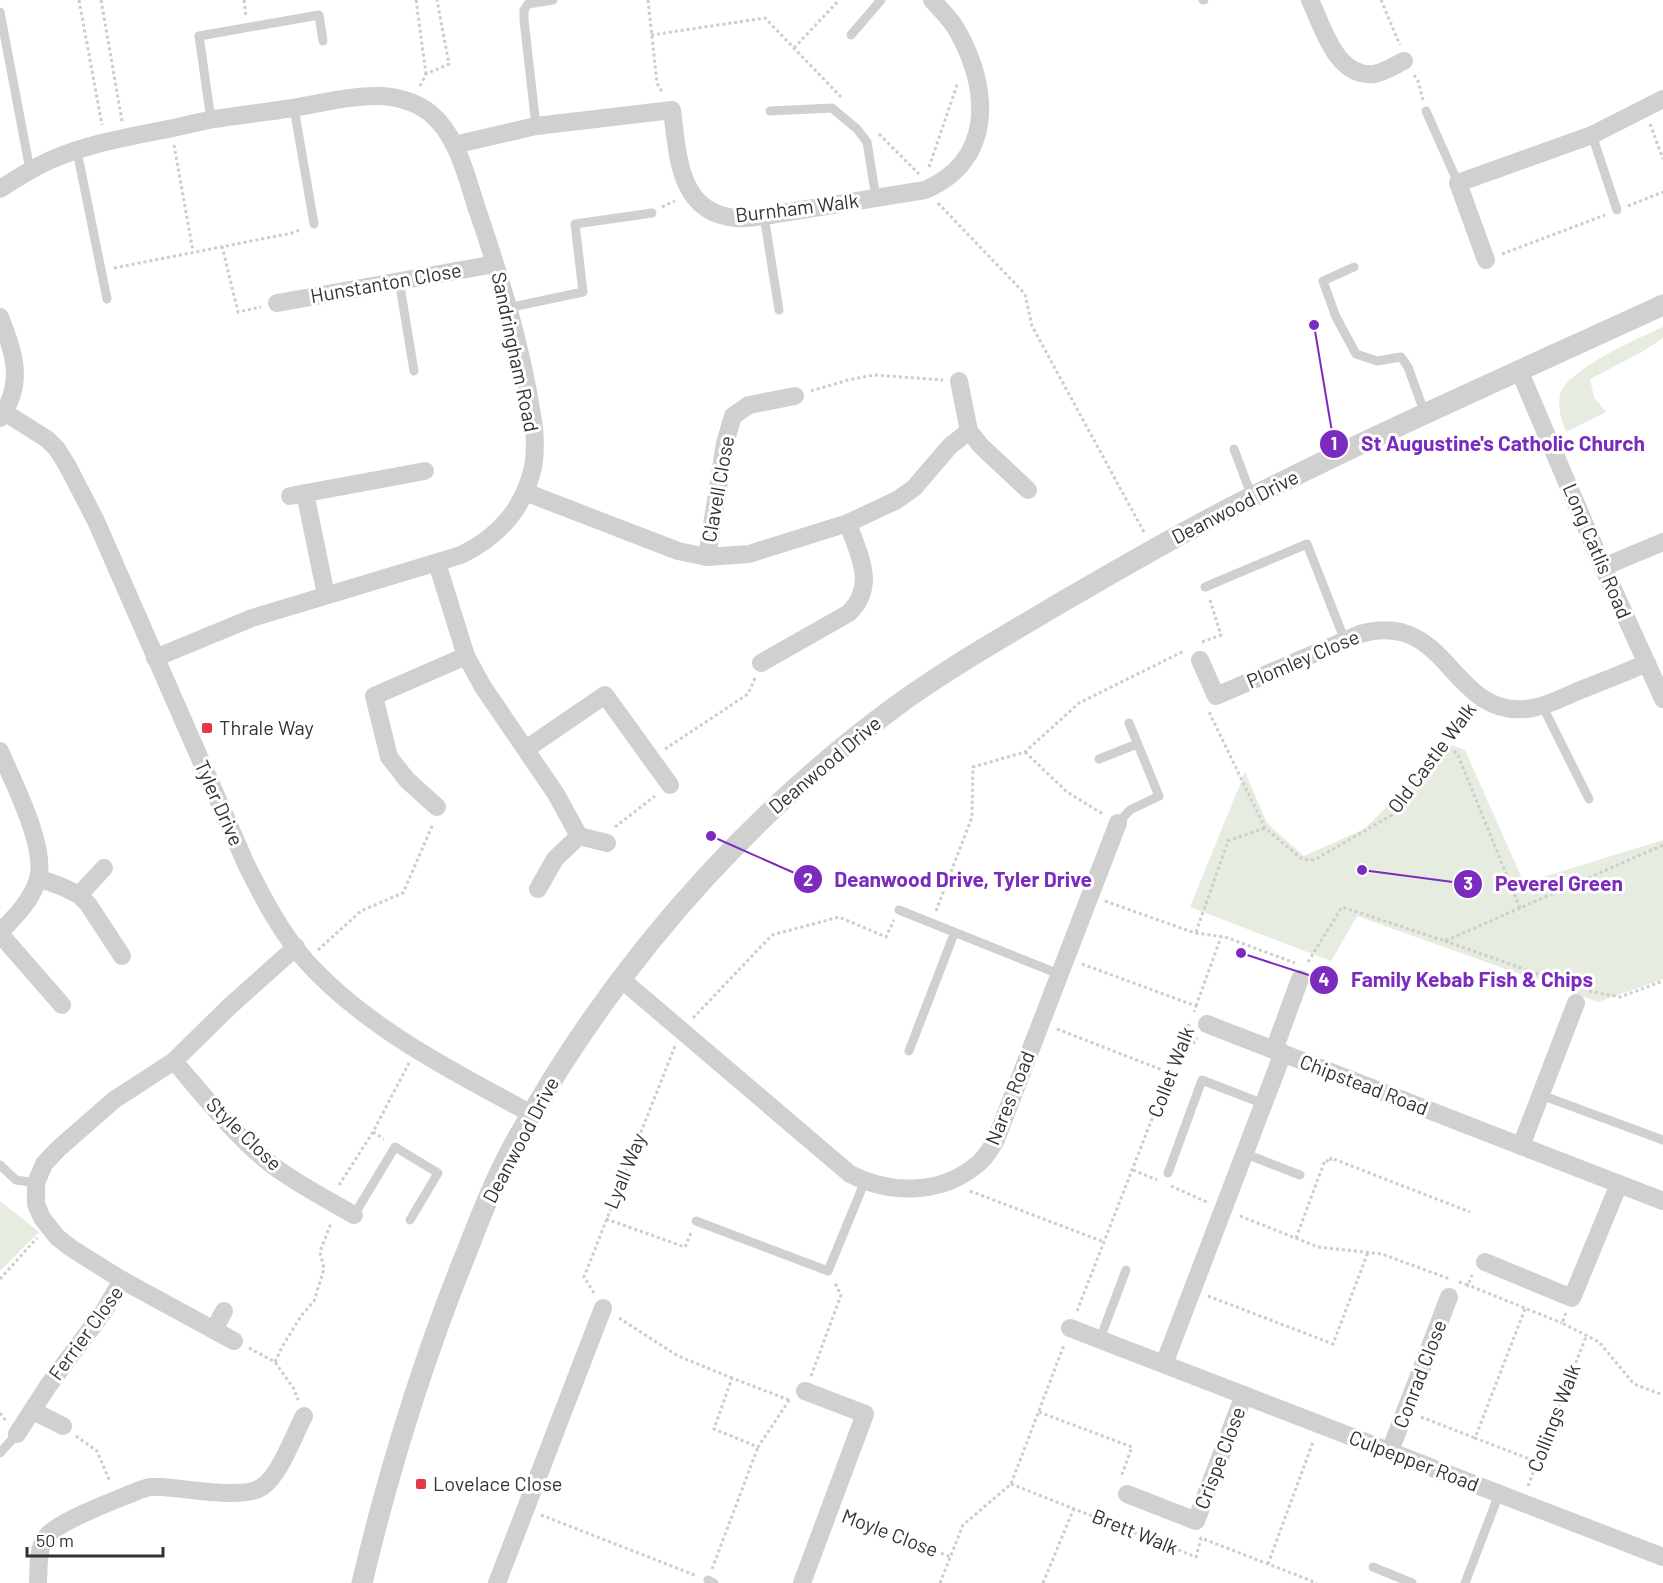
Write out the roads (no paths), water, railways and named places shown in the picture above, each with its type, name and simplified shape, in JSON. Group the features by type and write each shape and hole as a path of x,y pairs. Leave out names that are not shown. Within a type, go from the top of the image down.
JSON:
{"street":[{"name":"Burnham Walk","path":"536,126 672,110 682,177 690,193 713,212 738,218 876,198 941,183 957,172 968,158 980,123 981,104 977,79 958,32 932,0"},
{"path":"1310,0 1340,60 1349,69 1375,74 1404,62"},
{"name":"Sandringham Road","path":"0,189 54,158 105,142 211,120 371,96 398,98 431,114 454,145 465,173 507,308 525,381 534,435 533,464 525,492 509,519 499,531 476,547 437,563 252,618 155,657"},
{"path":"1486,260 1458,183 1592,135 1663,99"},
{"path":"454,145 536,126"},
{"name":"Hunstanton Close","path":"278,303 495,264"},
{"name":"Deanwood Drive","path":"362,1583 387,1483 424,1363 504,1163 570,1053 621,979 683,903 733,848 789,793 891,710 1018,628 1153,549 1252,497 1425,414 1663,305"},
{"path":"0,317 14,358 16,373 15,386 2,415"},
{"name":"Long Catlis Road","path":"1518,370 1603,567 1647,663 1661,688"},
{"path":"959,381 969,431 981,446 1028,490"},
{"name":"Clavell Close","path":"707,557 725,442 733,416 749,405 795,396"},
{"name":"Tyler Drive","path":"2,415 47,439 57,449 67,465 96,521 250,873 271,912 301,954 359,1010 490,1092 532,1114"},
{"name":"Clavell Close","path":"525,492 678,551 707,557 749,554 848,524 877,511 914,488 950,446 969,431"},
{"path":"326,596 313,539 297,495 425,471"},
{"path":"761,663 849,613 858,604 863,594 864,572 848,524"},
{"path":"1603,567 1663,542"},
{"path":"437,563 466,656 483,687 556,794 579,836 607,843"},
{"name":"Plomley Close","path":"1198,653 1216,696 1371,631 1408,634 1435,650 1466,686 1479,696 1513,709 1527,709 1542,705 1647,663"},
{"path":"437,807 407,780 389,757 374,696 466,656"},
{"path":"526,748 605,695 670,786"},
{"path":"0,751 34,836 40,866 34,890 0,933 62,1005"},
{"name":"Nares Road","path":"621,979 833,1161 865,1181 880,1186 908,1189 946,1182 976,1166 995,1142 1118,823"},
{"path":"538,889 555,860 579,836"},
{"path":"79,895 104,868"},
{"path":"38,878 79,895 88,904 122,956"},
{"path":"122,1280 71,1248 48,1226 36,1204 36,1184 44,1164 114,1100 174,1061 230,1006 301,954"},
{"path":"1164,1364 1264,1104 1300,969"},
{"path":"1521,1146 1576,1003"},
{"name":"Chipstead Road","path":"1207,1024 1663,1201"},
{"name":"Style Close","path":"174,1061 234,1130 251,1146 293,1179 354,1215"},
{"path":"1485,1262 1572,1298 1619,1184"},
{"name":"Ferrier Close","path":"17,1434 48,1386 104,1311 122,1280 234,1341"},
{"name":"Conrad Close","path":"1390,1451 1449,1297"},
{"path":"497,1583 603,1308"},
{"path":"214,1330 224,1311"},
{"name":"Culpepper Road","path":"1070,1328 1663,1557"},
{"name":"Moyle Close","path":"802,1583 865,1414 805,1391"},
{"name":"Crispe Close","path":"1127,1494 1196,1521 1244,1395"},
{"path":"33,1411 63,1426"},
{"path":"38,1583 41,1547 49,1533 62,1524 117,1500 149,1487 243,1494 263,1487 271,1478 304,1416"}],"lane":[{"path":"536,126 524,10 528,4 553,0"},
{"path":"851,35 881,0"},
{"path":"0,12 30,170"},
{"path":"211,120 199,36 318,15 323,40"},
{"path":"294,108 314,224"},
{"path":"770,111 832,108 857,129 867,142 876,198"},
{"path":"1426,111 1458,183"},
{"path":"1592,135 1617,210"},
{"path":"77,151 107,299"},
{"path":"507,308 583,292 575,224 652,213"},
{"path":"764,216 779,310"},
{"path":"1354,267 1323,281 1336,317 1356,354 1377,361 1401,357 1408,367 1425,414"},
{"path":"399,280 414,371"},
{"path":"1234,449 1252,497"},
{"path":"1205,587 1307,544 1345,641"},
{"path":"1542,705 1589,800"},
{"path":"1118,823 1130,810 1159,796 1129,723"},
{"path":"1099,759 1137,744"},
{"path":"899,910 954,934 1059,974"},
{"path":"909,1051 954,934"},
{"path":"1168,1173 1202,1080 1264,1104"},
{"path":"1541,1095 1663,1140"},
{"path":"354,1215 396,1147 438,1173 410,1220"},
{"path":"1246,1154 1300,1175"},
{"path":"0,1165 16,1180 36,1184"},
{"path":"696,1221 828,1271 865,1181"},
{"path":"1100,1339 1126,1270"},
{"path":"0,1453 17,1434"},
{"path":"1465,1583 1499,1494"},
{"path":"1373,1567 1412,1583"}],"place":[{"name":"St Augustine's Catholic Church","path":"1314,325"},
{"name":"Thrale Way","path":"207,728"},
{"name":"Deanwood Drive, Tyler Drive","path":"711,836"},
{"name":"Peverel Green","path":"1362,870"},
{"name":"Family Kebab Fish & Chips","path":"1241,953"},
{"name":"Lovelace Close","path":"421,1484"}]}
